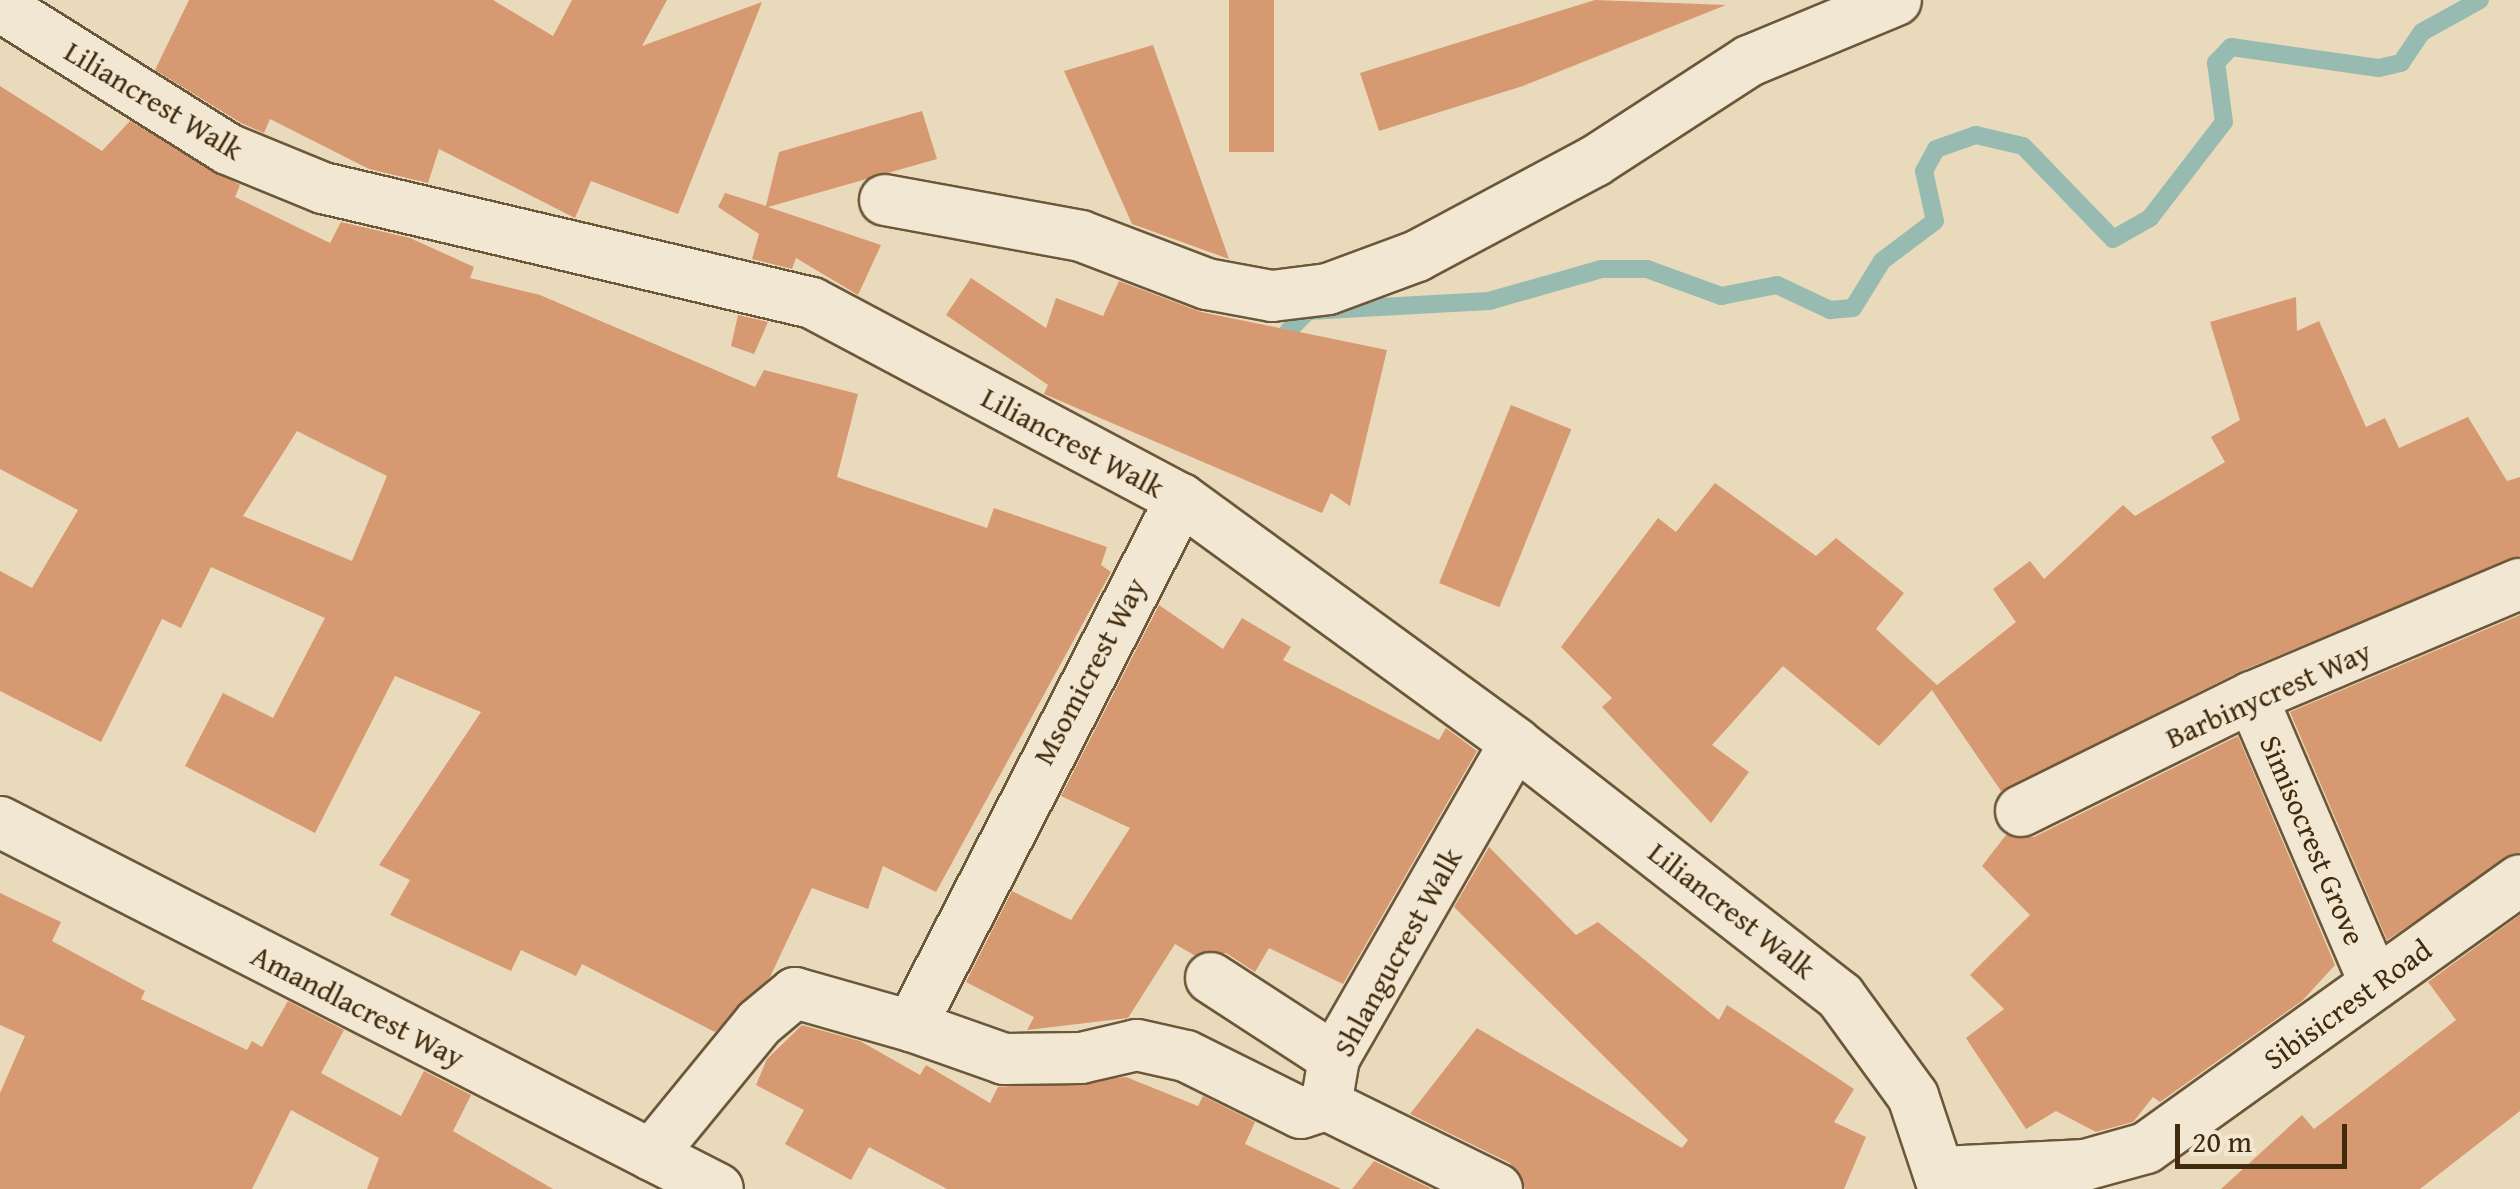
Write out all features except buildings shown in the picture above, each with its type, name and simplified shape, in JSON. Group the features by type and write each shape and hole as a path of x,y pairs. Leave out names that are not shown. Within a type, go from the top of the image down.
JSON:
{"street":[{"path":"885,200 1081,236 1207,284 1272,296 1328,289 1416,256 1596,162 1750,61 1896,0"},
{"name":"Liliancrest Walk","path":"0,6 228,150 322,188 812,303 1181,499 1515,742 1840,996 1913,1096 1943,1180"},
{"name":"Msomicrest Way","path":"911,1026 998,843 1181,499"},
{"name":"Barbinycrest Way","path":"2021,811 2252,697 2520,584"},
{"name":"Simisocrest Grove","path":"2252,697 2374,984"},
{"name":"Shlangucrest Walk","path":"1330,1082 1515,742"},
{"name":"Amandlacrest Way","path":"0,822 718,1189"},
{"name":"Sibisicrest Road","path":"1943,1180 2085,1164 2146,1148 2520,880"},
{"path":"1211,978 1330,1082 1496,1189"},
{"path":"650,1155 758,1022 796,993 911,1026 1004,1059 1082,1058 1137,1045 1186,1056 1300,1113 1330,1082"}],"waterway":[{"path":"1292,351 1289,330 1308,311 1489,301 1601,269 1647,269 1721,296 1777,285 1830,310 1853,308 1882,261 1935,221 1924,171 1936,149 1976,135 2023,146 2113,239 2150,218 2224,122 2216,63 2231,47 2379,68 2401,63 2422,32 2480,0"}]}
